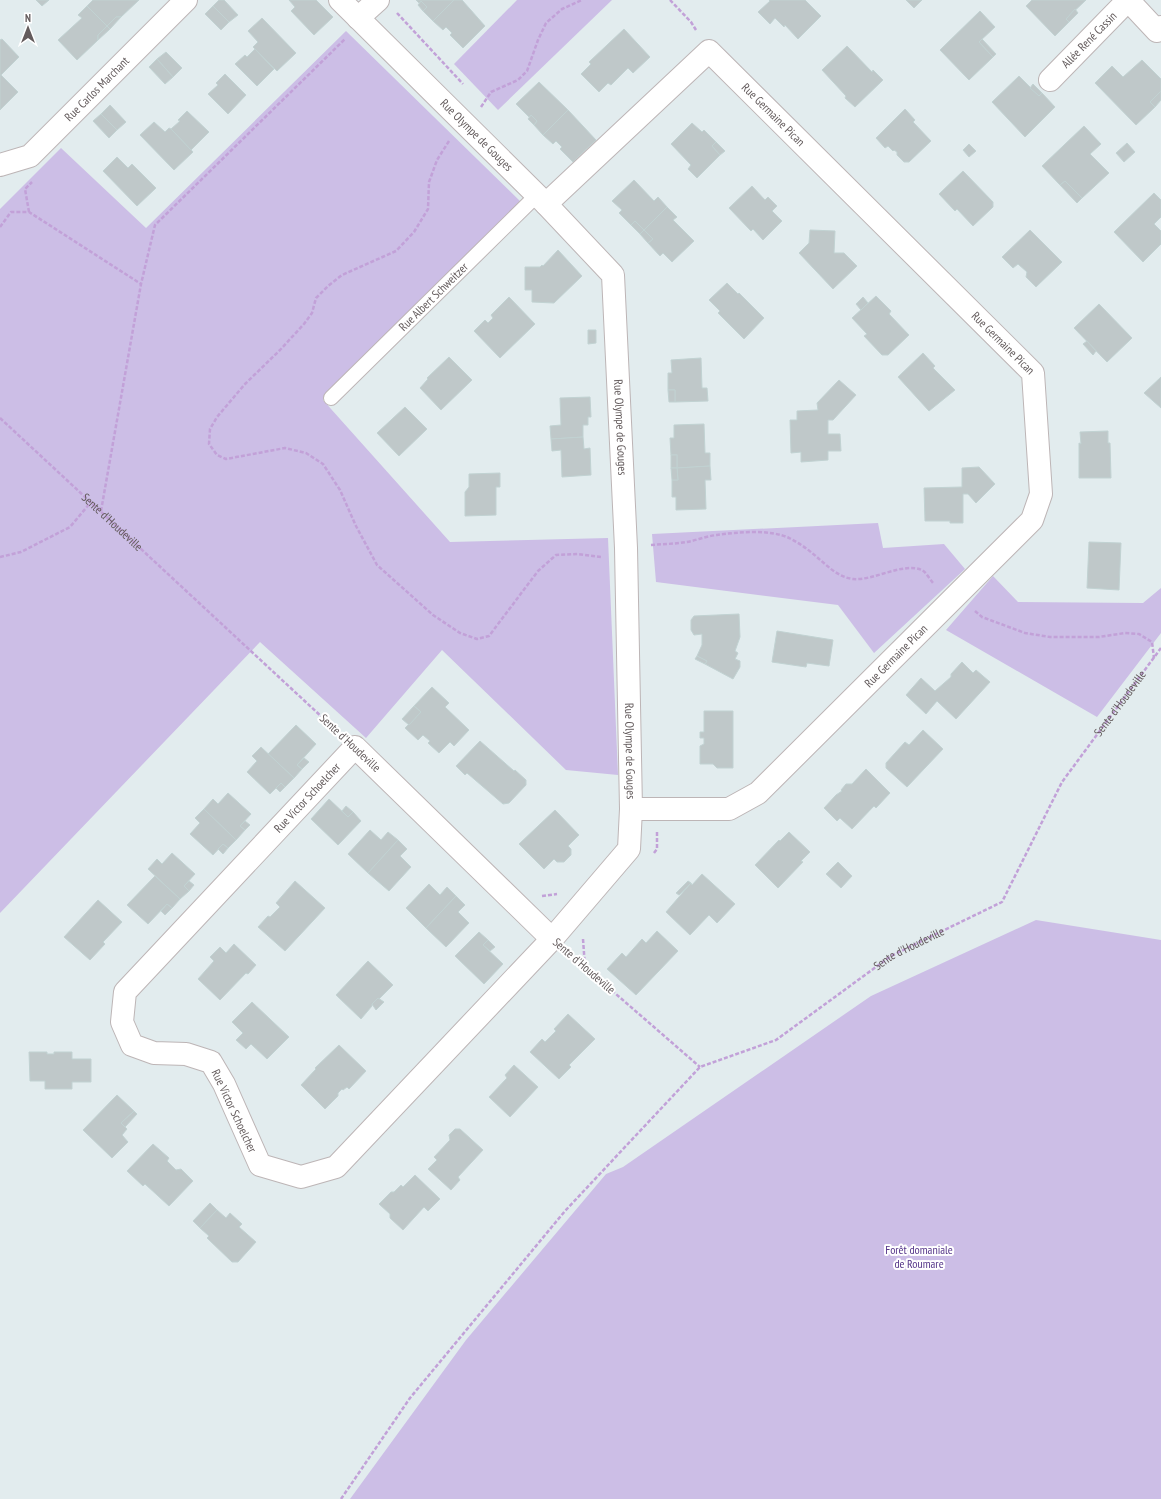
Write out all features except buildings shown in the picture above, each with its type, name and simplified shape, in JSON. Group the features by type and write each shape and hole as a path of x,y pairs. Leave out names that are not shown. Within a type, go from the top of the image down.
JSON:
{"street":[{"name":"Rue Carlos Marchant","path":"0,165 30,156 186,0"},
{"name":"Rue Olympe de Gouges","path":"340,0 541,200 613,275 626,548 631,809 629,849 552,939"},
{"path":"358,18 378,0"},
{"path":"1128,0 1160,31"},
{"name":"Allée René Cassin","path":"1050,80 1128,0"},
{"path":"541,200 709,51"},
{"name":"Rue Germaine Pican","path":"631,809 729,809 758,794 1032,520 1041,494 1033,373 709,51"},
{"name":"Sente d'Houdeville","path":"355,747 552,939"},
{"name":"Rue Victor Schoelcher","path":"355,747 125,992 122,1022 132,1045 154,1052 186,1054 211,1062 224,1084 260,1165 301,1177 336,1167 552,939"}],"lane":[{"name":"Rue Albert Schweitzer","path":"331,398 541,200"}],"path":[{"path":"582,0 562,9 546,23 527,71 518,80 490,92 480,110 466,125 450,138 437,160 429,182 428,209 414,232 396,251 342,275 316,298 312,313 304,324 245,384 217,417 210,429 209,444 217,455 226,459 285,448 306,454 323,464 340,490 356,526 377,565 433,615 460,633 477,639 488,636 538,571 556,556 578,554 604,557 626,548 686,542 717,535 759,532 778,534 789,538 804,547 830,569 842,576 854,579 872,577 902,569 922,571 932,582 982,617 1025,633 1050,637 1099,637 1125,632 1139,634 1152,642 1154,658"},
{"path":"670,0 692,22 709,51"},
{"path":"101,511 141,284 155,225 347,37"},
{"path":"0,227 11,212 28,212 141,284"},
{"name":"Sente d'Houdeville","path":"0,418 355,747"},
{"path":"0,557 22,552 70,527 91,502"},
{"name":"Sente d'Houdeville","path":"552,939 700,1067 776,1040 891,956 1002,902 1062,782 1161,648"},
{"path":"512,900 556,894 562,890"},
{"path":"341,1499 410,1398 565,1211 700,1067"}],"green space":[{"path":"517,0 612,0 498,110 454,64"},
{"path":"346,31 524,205 323,400 450,542 608,538 618,775 566,770 442,650 366,738 260,642 0,913 0,209 61,148 146,228"},
{"path":"878,523 883,548 944,544 965,569 874,653 838,605 656,582 652,534"},
{"path":"993,576 1018,602 1143,603 1161,588 1161,633 1097,717 946,630"},
{"name":"Forêt domaniale de Roumare","path":"1036,920 1161,940 1161,1499 350,1499 466,1340 606,1174 623,1167 871,996"}]}
